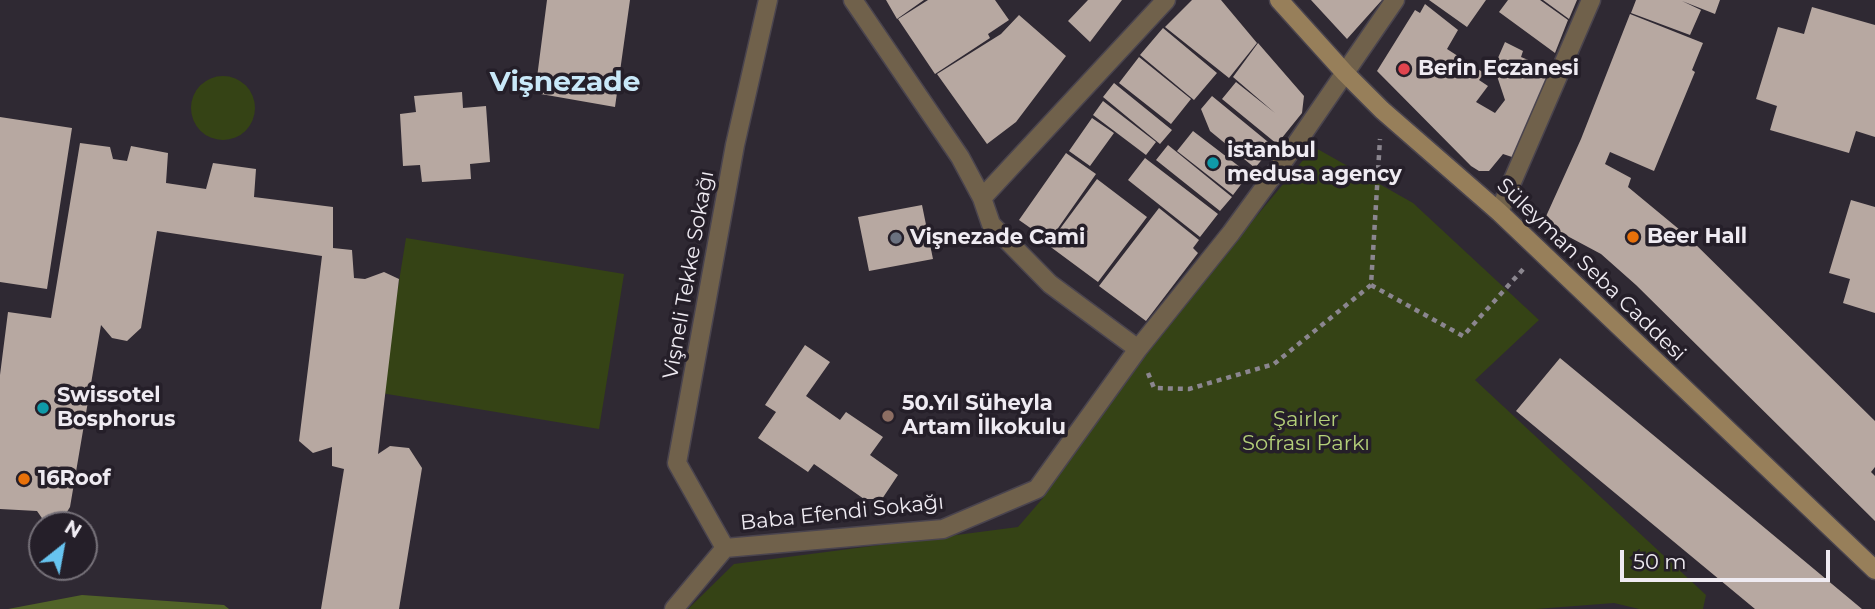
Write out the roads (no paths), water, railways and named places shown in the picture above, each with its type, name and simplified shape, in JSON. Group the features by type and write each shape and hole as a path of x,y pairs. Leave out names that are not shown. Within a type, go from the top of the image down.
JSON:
{"main road":[{"name":"Süleyman Seba Caddesi","path":"1279,0 1382,110 1499,212 1875,570"}],"street":[{"name":"Vişneli Tekke Sokağı","path":"725,548 677,463 702,339 735,145 768,0"},
{"path":"853,0 960,157 982,198 991,224 1050,284 1138,349"},
{"path":"982,198 1166,0"},
{"name":"Baba Efendi Sokağı","path":"725,548 943,529 1037,489 1138,349 1231,233 1395,0"},
{"path":"1499,212 1591,0"},
{"path":"674,609 725,548"}],"place":[{"name":"Berin Eczanesi","path":"1404,69"},
{"name":"istanbul medusa agency","path":"1213,163"},
{"name":"Beer Hall","path":"1633,237"},
{"name":"Vişnezade Cami","path":"896,238"},
{"name":"Swissotel Bosphorus","path":"43,408"},
{"name":"50.Yıl Süheyla Artam İlkokulu","path":"888,416"},
{"name":"16Roof","path":"24,479"}],"district":[{"name":"Vişnezade","path":"565,83"}],"park label":[{"name":"Şairler Sofrası Parkı","path":"1306,432"}]}
